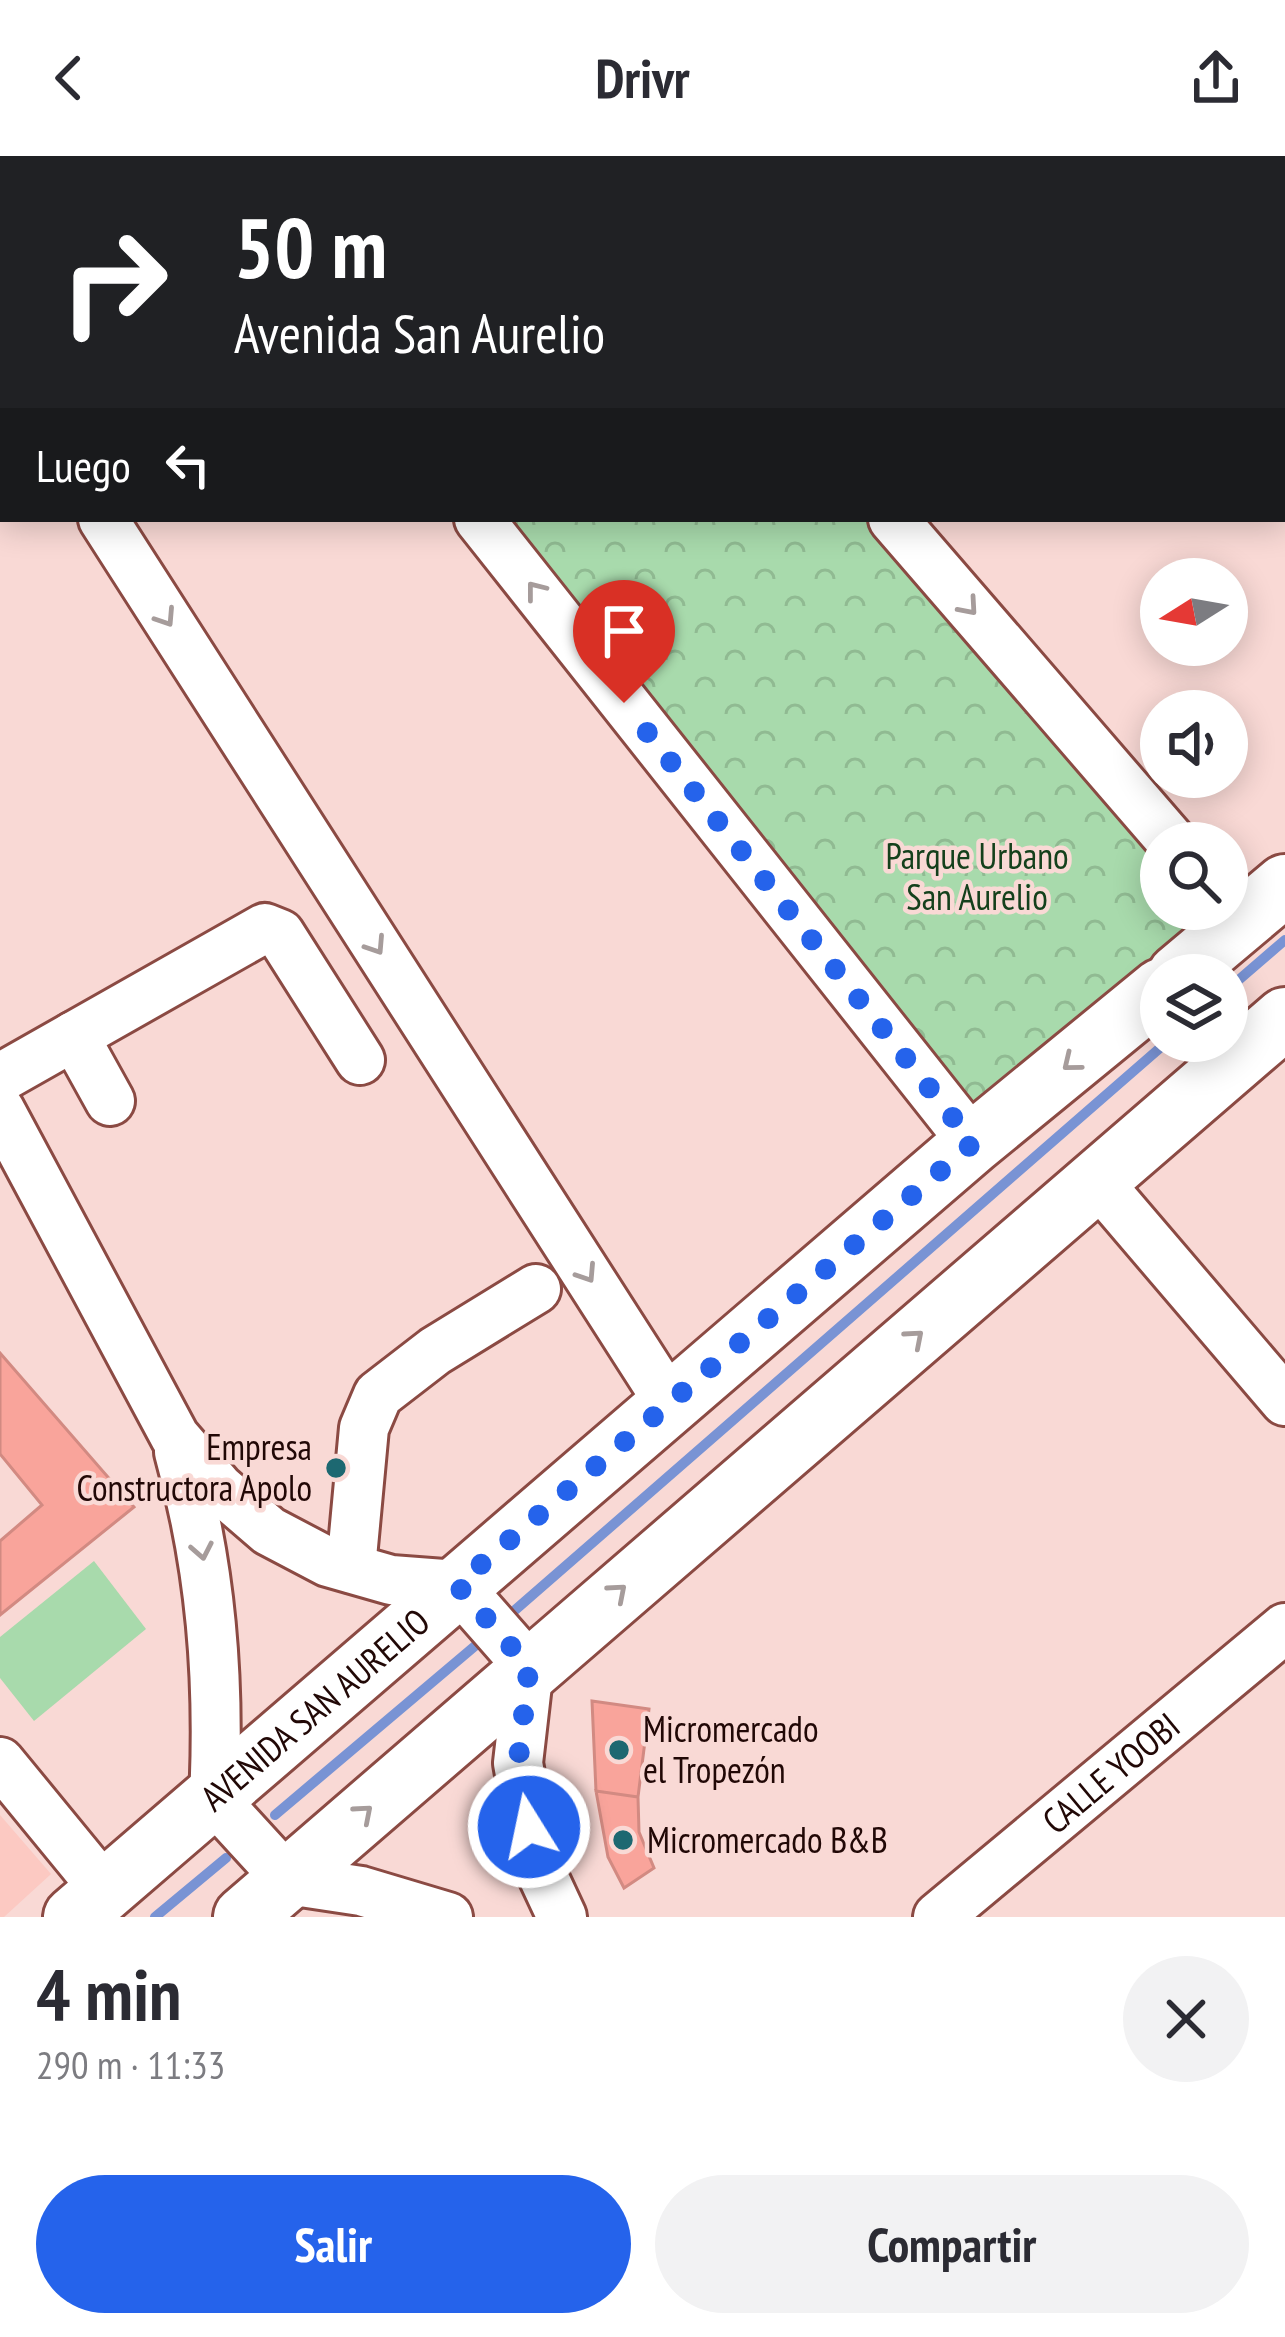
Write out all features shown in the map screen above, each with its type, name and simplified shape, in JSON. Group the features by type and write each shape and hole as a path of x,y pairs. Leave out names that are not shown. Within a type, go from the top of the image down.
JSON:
{"main road":[{"path":"1200,954 1251,904"},
{"name":"AVENIDA SAN AURELIO","path":"90,1904 464,1593 670,1404 1140,1006"},
{"path":"271,1890 522,1659 1098,1182 1285,1018"}],"street":[{"path":"105,522 670,1404"},
{"path":"481,522 973,1143"},
{"path":"896,522 1155,822"},
{"path":"0,1078 265,928 280,934 360,1060"},
{"path":"74,1036 110,1101"},
{"path":"0,1110 175,1437 219,1488 269,1531 328,1562 464,1593 522,1659 518,1763 535,1858 562,1917"},
{"path":"1098,1182 1285,1401"},
{"path":"351,1568 364,1428 378,1395 435,1351 536,1288"},
{"path":"175,1437 194,1508 214,1634 217,1802 271,1890 361,1891 448,1917"},
{"name":"CALLE YOOBI","path":"938,1917 1285,1628"},
{"path":"0,1762 90,1904"}],"shaded area":[{"path":"0,1815 51,1874 4,1917 0,1917"}],"green space":[{"name":"Parque Urbano San Aurelio","path":"509,522 871,522 1140,836 1140,930 1184,930 1156,954 1140,954 1140,967 970,1112"},
{"path":"94,1561 146,1629 34,1721 0,1678 0,1637"}],"building":[{"path":"0,1353 134,1507 0,1615 0,1541 42,1505 0,1454"},
{"name":"Micromercado el Tropezón","path":"592,1701 649,1709 638,1797 596,1791"},
{"name":"Micromercado B&B","path":"596,1791 638,1797 639,1832 654,1868 624,1888 608,1857"}],"waterway":[{"path":"1248,972 1285,940"},
{"path":"506,1618 1144,1062"},
{"path":"275,1815 488,1635"},
{"path":"155,1917 226,1858"}],"place":[{"name":"Empresa Constructora Apolo","path":"336,1468"},
{"name":"Micromercado el Tropezón","path":"619,1750"},
{"name":"Micromercado B&B","path":"623,1840"}],"route":[{"path":"529,1827 518,1763 529,1667 457,1585 973,1143 624,703"}]}
